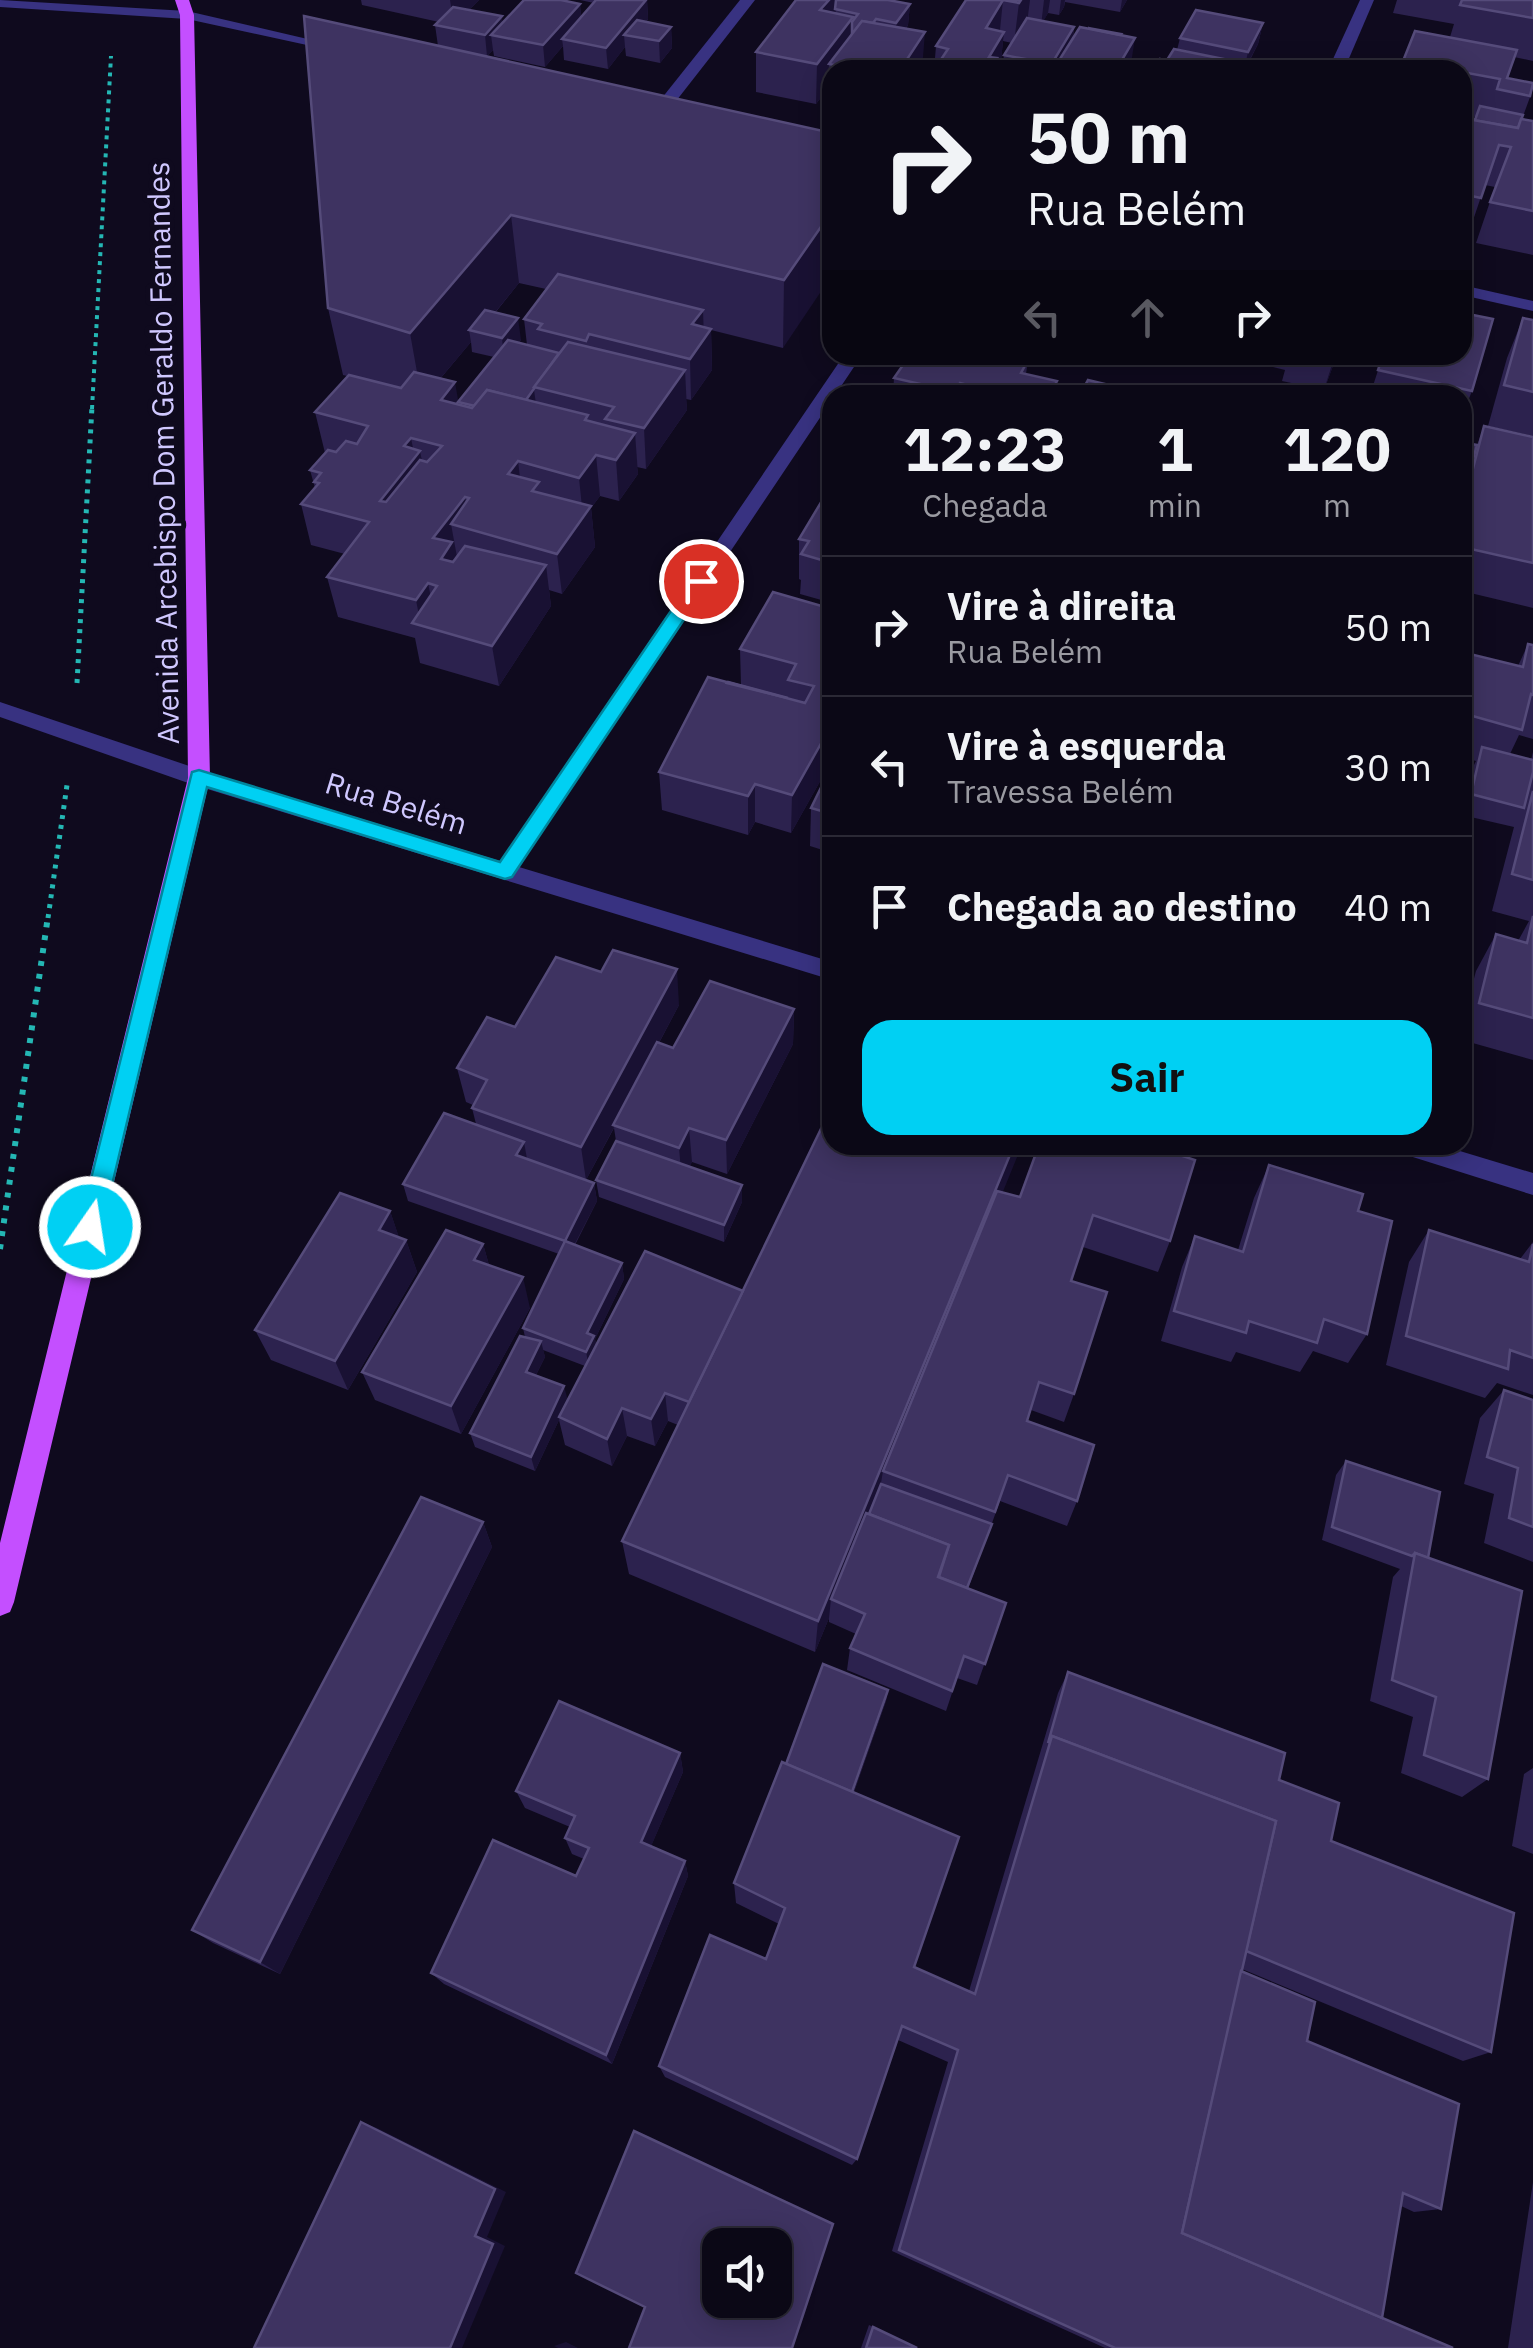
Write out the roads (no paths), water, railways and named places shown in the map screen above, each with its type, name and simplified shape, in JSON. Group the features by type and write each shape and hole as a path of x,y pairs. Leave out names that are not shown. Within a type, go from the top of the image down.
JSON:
{"main road":[{"name":"Avenida Arcebispo Dom Geraldo Fernandes","path":"0,1602 199,778 184,7"}],"street":[{"path":"656,116 748,0"},
{"path":"1340,60 1367,0"},
{"path":"0,3 113,9 184,7 356,51"},
{"path":"637,112 674,120"},
{"path":"1472,292 1533,306"},
{"path":"505,871 822,401"},
{"name":"Rua Belém","path":"0,709 199,778 822,968"},
{"path":"1439,1155 1533,1184"}]}
